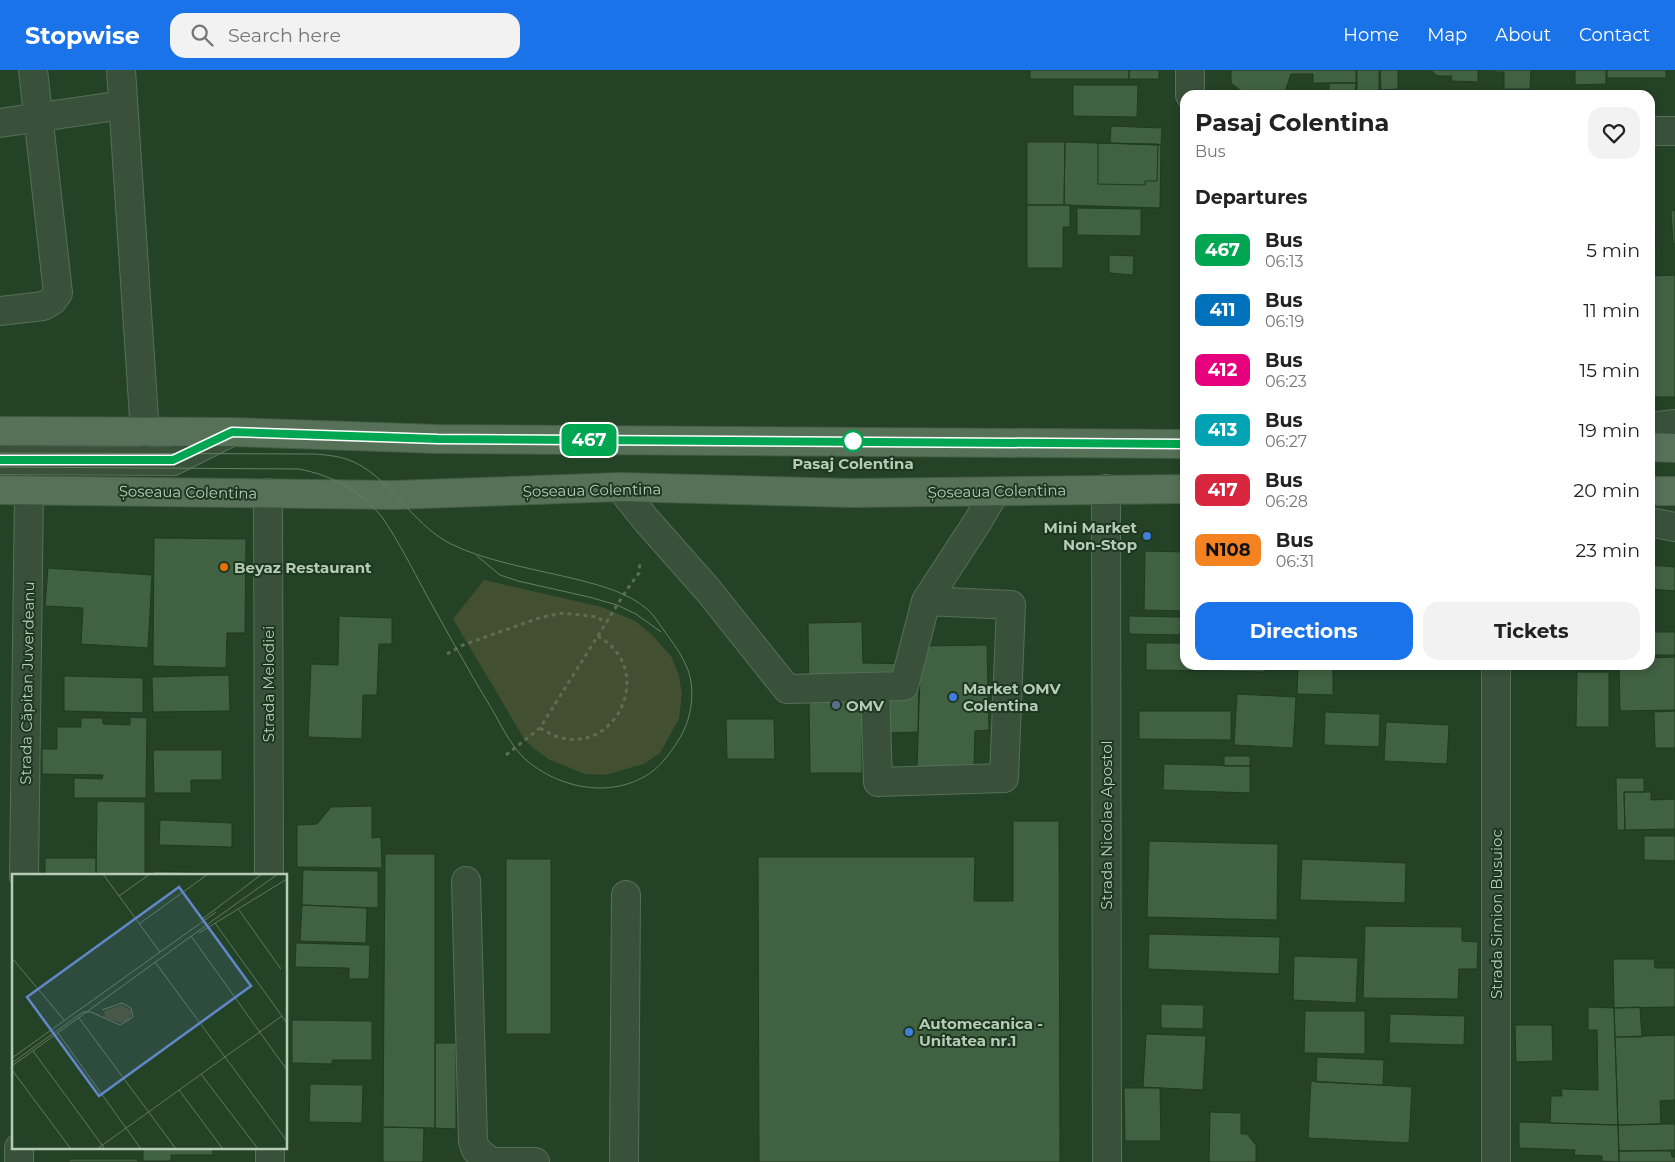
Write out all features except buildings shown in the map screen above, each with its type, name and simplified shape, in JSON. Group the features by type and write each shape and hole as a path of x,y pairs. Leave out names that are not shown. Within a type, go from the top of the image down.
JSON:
{"main road":[{"path":"0,432 232,432 448,439 1180,444"},
{"path":"1655,447 1675,448"},
{"name":"Șoseaua Colentina","path":"0,490 394,495 620,487 852,493 1180,489"},
{"path":"1655,491 1675,491"}],"street":[{"path":"0,311 43,306 52,301 58,293 33,70"},
{"path":"121,70 145,433"},
{"path":"1190,70 1190,90"},
{"path":"0,124 124,105"},
{"path":"1655,130 1675,131"},
{"path":"1655,426 1675,424"},
{"path":"0,460 173,460 232,432"},
{"path":"620,487 656,532 708,590 786,689 904,686 926,601 995,492"},
{"name":"Strada Nicolae Apostol","path":"1106,489 1106,1162"},
{"name":"Strada Căpitan Juverdeanu","path":"24,874 29,490"},
{"name":"Strada Melodiei","path":"268,493 269,874"},
{"path":"1655,523 1675,527"},
{"path":"876,687 878,782 1004,778 1011,606 926,601"},
{"name":"Strada Simion Busuioc","path":"1496,670 1496,1162"},
{"path":"466,881 473,1141 476,1150 491,1162 535,1162"},
{"path":"624,1162 626,895"}],"path":[{"path":"506,755 540,728 639,573"},
{"path":"448,654 472,642 542,617 564,613 597,617 606,623"},
{"path":"540,728 556,737 584,738 598,733 610,725 619,714 625,701 626,673 621,659 613,647 598,636"}],"green space":[{"path":"484,580 602,607 635,621 652,635 671,656 679,676 682,694 679,719 660,753 644,764 605,775 585,774 548,759 531,746 523,737 453,619"}],"tram line":[{"path":"0,453 315,454 349,460 376,476 424,524 451,544 497,561 606,588 640,603 655,618 677,648 688,670 692,697 686,725 673,749 657,768 638,780 621,786 604,788 570,784 554,778 539,769 525,759 509,739 456,648 400,545 382,517 364,499 335,480 299,469 0,467"},
{"path":"477,556 500,575 617,605 636,614 661,632"}],"bus line":[{"name":"467","path":"0,460 173,460 232,432 438,439 1180,444"}],"place":[{"name":"Pasaj Colentina","path":"853,441"},
{"name":"Mini Market Non-Stop","path":"1147,536"},
{"name":"Beyaz Restaurant","path":"224,567"},
{"name":"Market OMV Colentina","path":"953,697"},
{"name":"OMV","path":"836,705"},
{"name":"Automecanica - Unitatea nr.1","path":"909,1032"}]}
